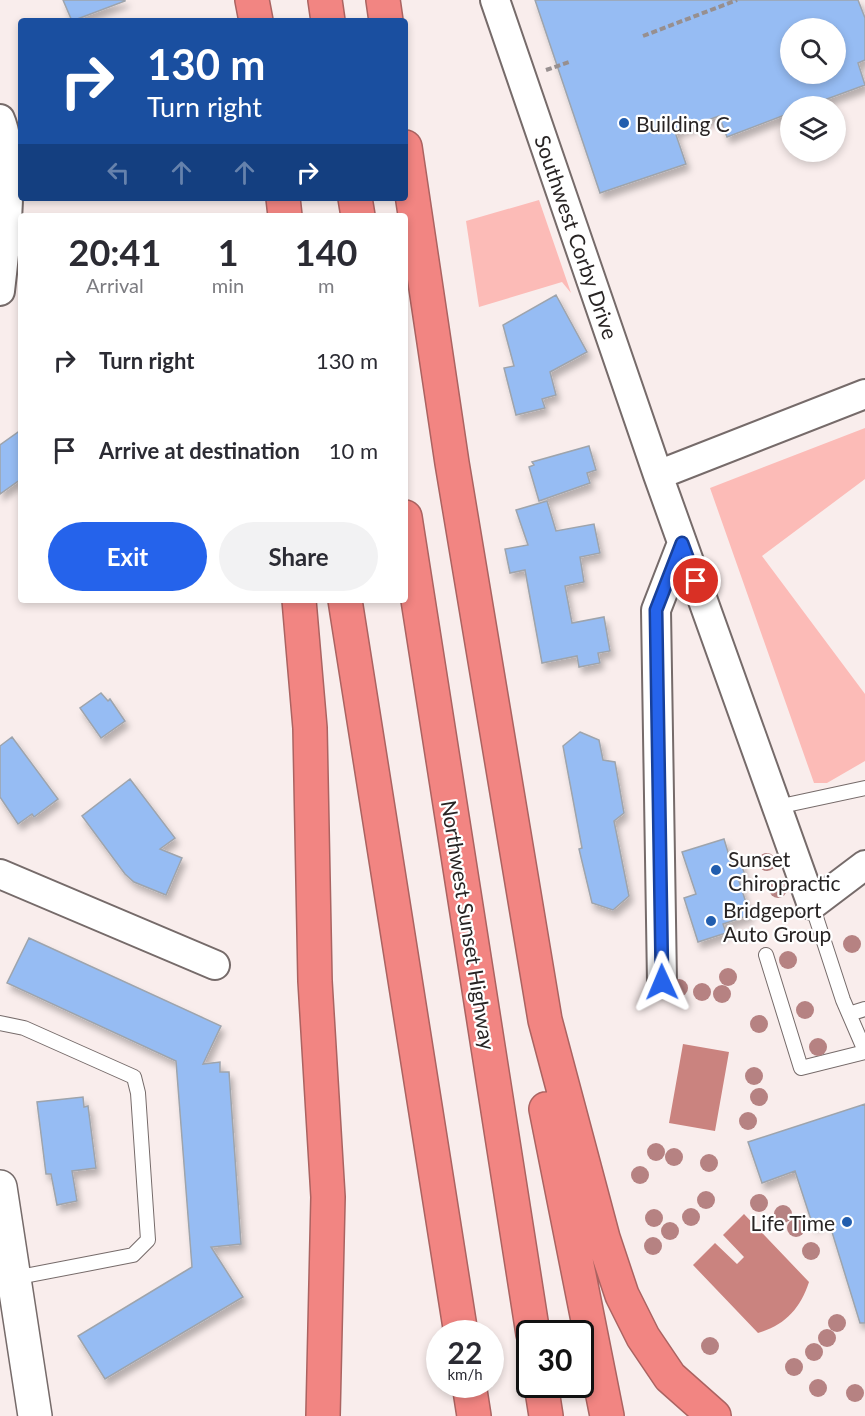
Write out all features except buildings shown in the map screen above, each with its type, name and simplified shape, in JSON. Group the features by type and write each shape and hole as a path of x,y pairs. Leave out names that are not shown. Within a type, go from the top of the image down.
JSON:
{"highway":[{"path":"252,0 255,18"},
{"path":"325,0 328,18"},
{"path":"383,0 386,18"},
{"path":"408,167 452,463 544,1020 603,1238 622,1295 643,1337 670,1377 714,1416"},
{"name":"Northwest Sunset Highway","path":"408,536 531,1320"},
{"path":"298,603 310,728 315,981 328,1197 323,1416"},
{"path":"345,603 459,1320"},
{"path":"544,1020 545,1100 607,1416"},
{"path":"471,1398 474,1416"},
{"path":"543,1398 546,1416"}],"street":[{"name":"Southwest Corby Drive","path":"495,0 658,475 812,905"},
{"path":"0,119 6,134 9,161 0,291"},
{"path":"658,475 865,394"},
{"path":"662,982 656,610 682,543"},
{"path":"812,905 865,865"},
{"path":"0,874 215,965"},
{"path":"0,1187 35,1416"}],"lane":[{"path":"777,807 865,788"},
{"path":"766,955 801,1068 865,1051 849,1014 812,905"},
{"path":"849,1014 865,1009"},
{"path":"0,1023 24,1028 134,1077 138,1093 148,1240 133,1255 14,1278"}],"path":[{"path":"643,36 737,0"}],"shaded area":[{"path":"539,200 571,293 562,282 479,307 466,221"},
{"path":"865,428 865,479 762,556 865,694 865,761 827,783 814,783 710,488"},
{"path":"683,1044 729,1052 715,1131 669,1123"},
{"path":"744,1214 809,1282 801,1300 790,1315 768,1330 758,1333 693,1265 715,1243 737,1264 744,1257 723,1235"}],"place":[{"name":"Building C","path":"624,123"},
{"name":"Sunset Chiropractic","path":"716,870"},
{"name":"Bridgeport Auto Group","path":"711,921"},
{"name":"Life Time","path":"847,1222"}],"route":[{"path":"662,982 656,610 682,543 696,581"}]}
